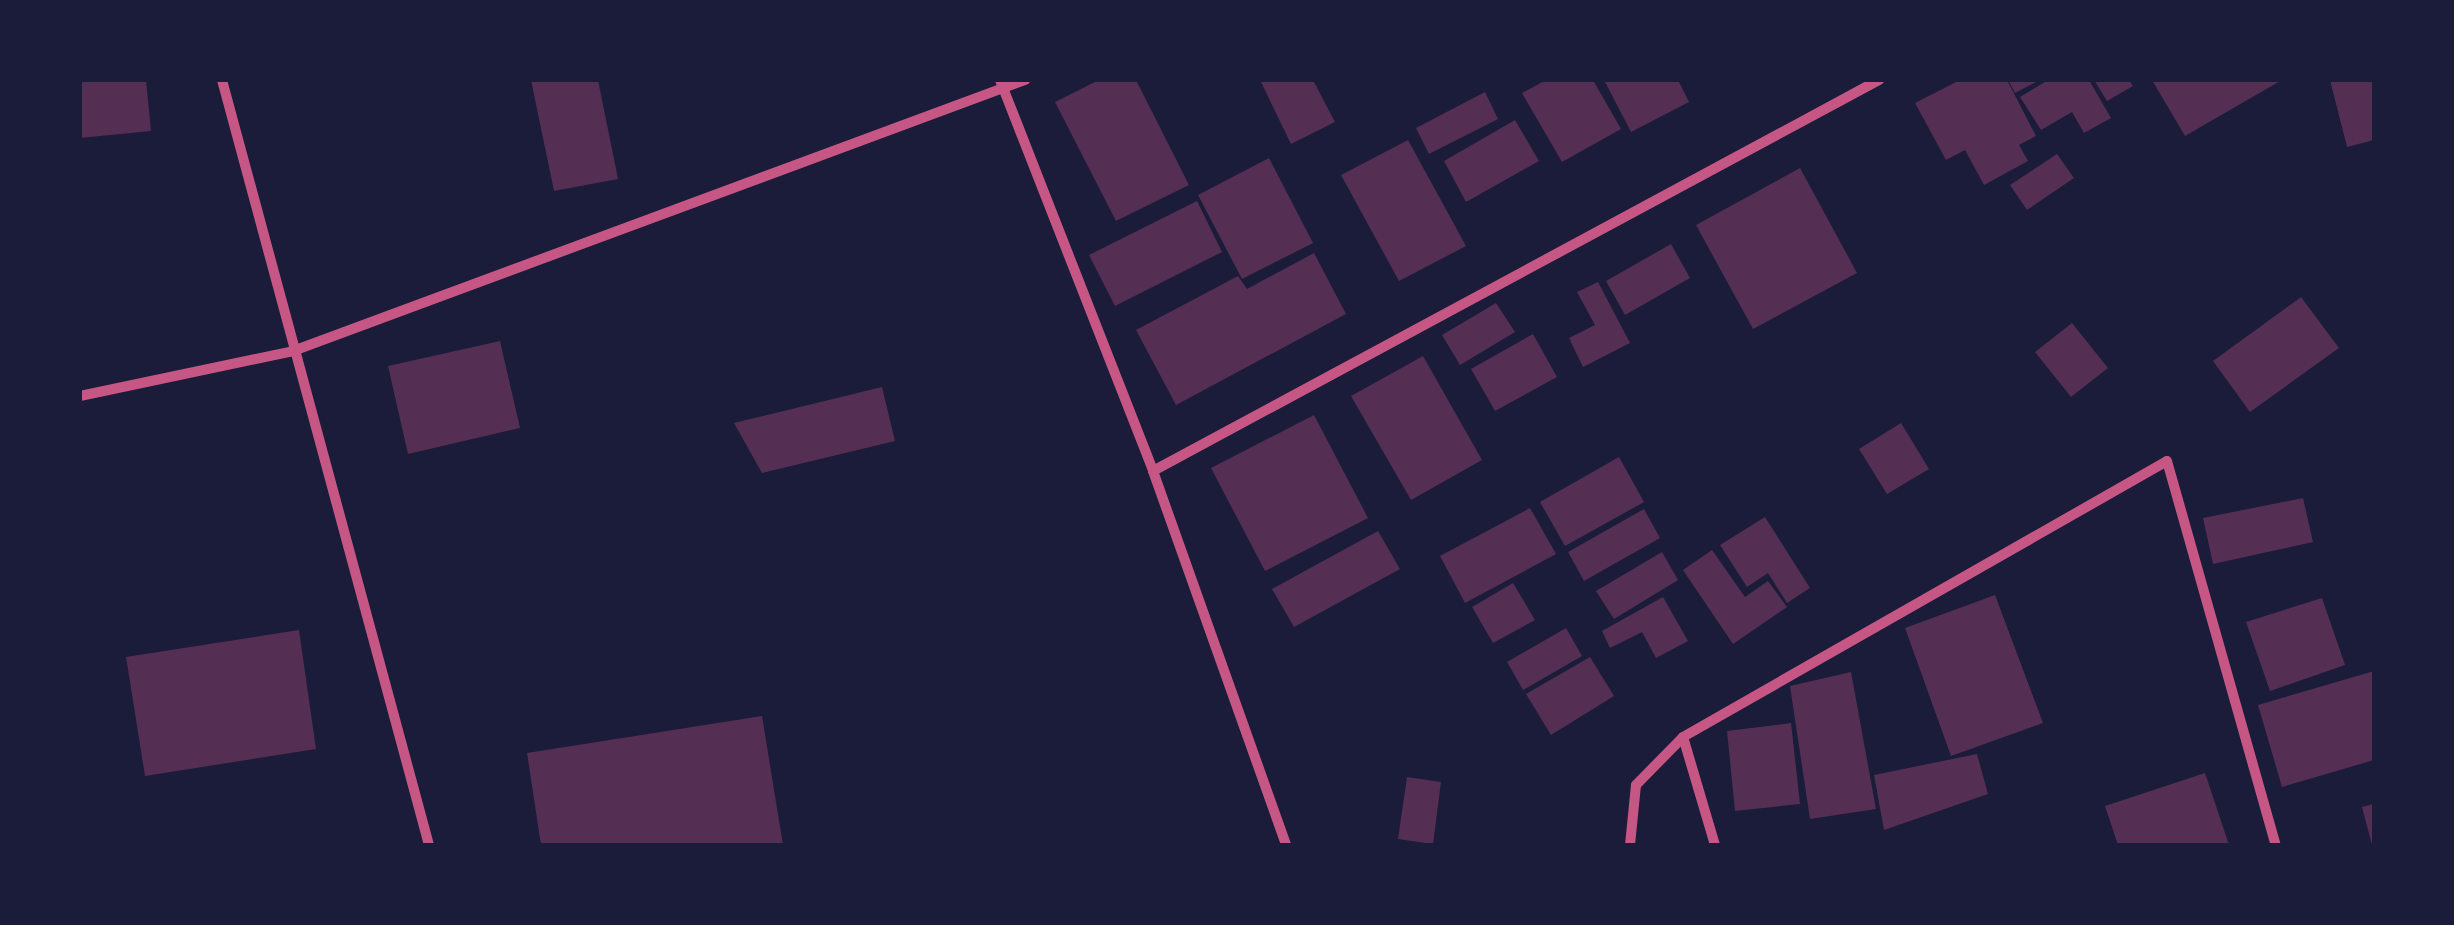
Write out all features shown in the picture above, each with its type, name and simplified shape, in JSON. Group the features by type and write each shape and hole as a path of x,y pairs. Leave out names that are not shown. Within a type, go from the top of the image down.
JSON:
{"street":[{"path":"222,80 429,845"},
{"path":"1000,80 1153,471 1286,845"},
{"path":"80,396 293,351 1005,92 1024,80"},
{"path":"1153,471 1880,80"},
{"path":"1630,845 1636,785 1683,736 2167,460 2276,845"},
{"path":"1683,736 1715,845"}],"building":[{"path":"80,80 146,80 151,131 80,138"},
{"path":"531,80 598,80 618,179 554,191"},
{"path":"1099,80 1136,80 1189,185 1116,221 1055,102"},
{"path":"1260,80 1313,80 1335,122 1291,144"},
{"path":"1546,80 1593,80 1621,129 1562,162 1522,93"},
{"path":"1604,80 1678,80 1689,102 1631,132"},
{"path":"1960,80 2007,80 2036,136 2019,145 2028,161 1984,185 1965,150 1946,160 1915,103"},
{"path":"2008,80 2040,80 2015,93"},
{"path":"2048,80 2089,80 2111,118 2084,133 2072,112 2041,130 2020,97"},
{"path":"2094,80 2129,80 2133,86 2107,101"},
{"path":"2152,80 2282,80 2185,136"},
{"path":"2330,80 2374,80 2374,140 2347,147"},
{"path":"1485,92 1498,119 1429,154 1416,128"},
{"path":"1515,120 1539,161 1466,202 1444,161"},
{"path":"1408,140 1466,246 1399,281 1341,175"},
{"path":"2057,154 2074,178 2027,210 2010,185"},
{"path":"1269,158 1313,243 1242,279 1198,195"},
{"path":"1800,168 1857,273 1753,329 1696,225"},
{"path":"1197,201 1222,252 1115,306 1089,255"},
{"path":"1671,244 1690,278 1625,315 1606,281"},
{"path":"1314,253 1346,314 1176,405 1136,330 1238,276 1247,289"},
{"path":"1598,282 1630,343 1583,367 1569,338 1595,325 1577,292"},
{"path":"2301,297 2339,348 2250,412 2213,361"},
{"path":"1496,303 1515,332 1460,365 1442,335"},
{"path":"2072,323 2108,368 2071,397 2035,352"},
{"path":"1533,334 1557,377 1495,411 1471,369"},
{"path":"500,341 520,428 408,454 388,366"},
{"path":"1423,356 1482,460 1411,500 1351,396"},
{"path":"882,387 895,441 762,473 734,423"},
{"path":"1314,415 1368,518 1265,571 1211,468"},
{"path":"1901,423 1929,469 1887,494 1859,449"},
{"path":"1619,457 1644,502 1565,546 1540,502"},
{"path":"2303,498 2313,542 2213,564 2203,518"},
{"path":"1530,508 1556,554 1465,603 1440,556"},
{"path":"1644,509 1660,538 1584,581 1568,552"},
{"path":"1765,517 1810,588 1787,603 1768,573 1747,587 1720,545"},
{"path":"1378,531 1400,569 1294,627 1272,589"},
{"path":"1712,550 1745,597 1768,581 1787,607 1733,644 1683,570"},
{"path":"1662,552 1678,580 1614,619 1596,591"},
{"path":"1513,583 1535,620 1493,643 1472,607"},
{"path":"1995,595 2043,723 1951,756 1905,628"},
{"path":"1663,597 1688,641 1656,658 1642,632 1610,648 1602,631"},
{"path":"2322,598 2345,665 2270,691 2246,622"},
{"path":"1566,628 1582,656 1523,690 1507,662"},
{"path":"299,630 316,749 145,776 126,657"},
{"path":"1590,657 1614,696 1551,735 1526,694"},
{"path":"2374,671 2374,760 2282,787 2258,705"},
{"path":"1851,672 1876,809 1810,819 1790,686"},
{"path":"762,716 783,845 541,845 527,753"},
{"path":"1791,723 1800,804 1735,811 1727,731"},
{"path":"1977,754 1988,794 1884,830 1874,775"},
{"path":"2205,773 2229,845 2118,845 2105,806"},
{"path":"1407,777 1441,782 1433,844 1398,839"},
{"path":"2374,804 2374,845 2372,845 2362,807"}]}
